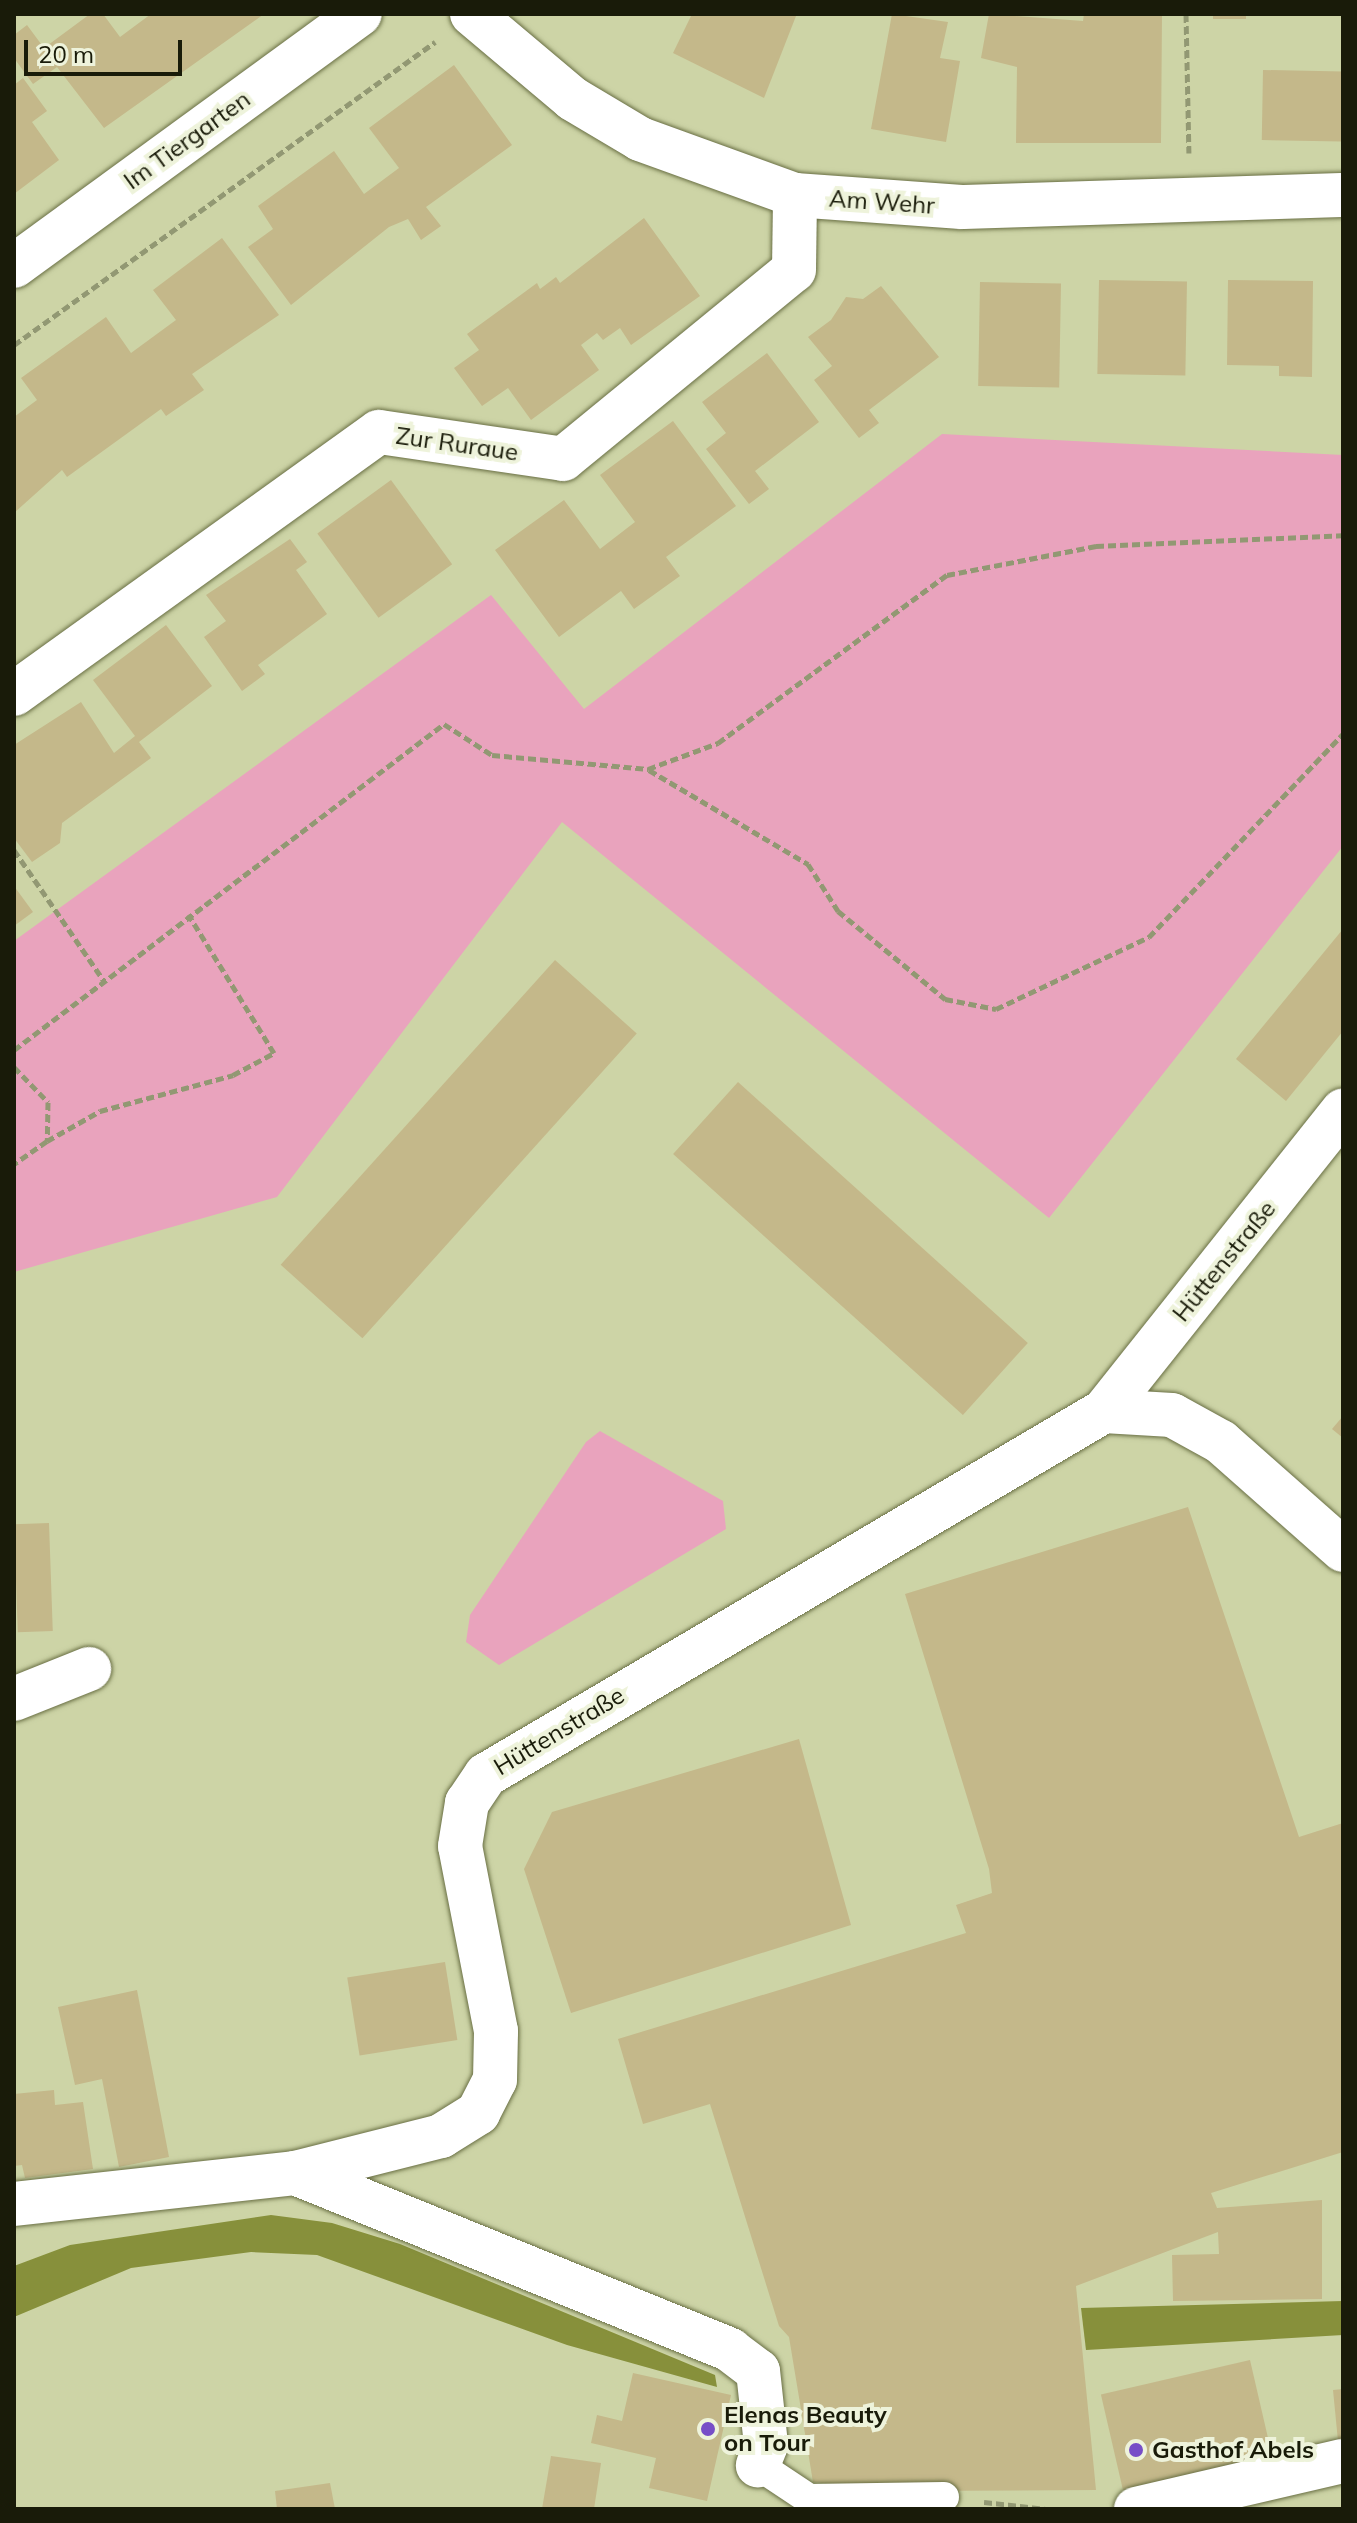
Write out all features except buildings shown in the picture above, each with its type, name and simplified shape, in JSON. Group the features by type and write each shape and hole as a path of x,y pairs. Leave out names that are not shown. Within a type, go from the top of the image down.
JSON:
{"street":[{"name":"Im Tiergarten","path":"14,266 360,14"},
{"name":"Am Wehr","path":"473,14 573,99 640,139 795,195 962,207 1190,196 1343,195"},
{"name":"Zur Ruraue","path":"14,694 379,432 563,459 794,270 795,195"},
{"name":"Hüttenstraße","path":"14,2204 295,2173 441,2136 478,2113 495,2080 496,2031 460,1846 467,1803 486,1775 1104,1411 1343,1111"},
{"path":"1104,1411 1172,1415 1221,1442 1343,1550"},
{"path":"14,1699 89,1669"},
{"name":"Hüttenstraße","path":"295,2173 730,2350 758,2371 766,2445 758,2465"},
{"path":"1136,2509 1343,2461"}],"lane":[{"path":"758,2465 809,2499 944,2497"}],"path":[{"path":"14,345 473,14"},
{"path":"1186,14 1190,196"},
{"path":"14,1050 188,914 444,724 492,755 648,769 718,743 853,651 947,575 1096,546 1343,535"},
{"path":"648,769 808,864 838,911 945,999 996,1009 1149,937 1343,734"},
{"path":"14,850 104,981"},
{"path":"14,1164 100,1111 233,1075 274,1053 188,914"},
{"path":"14,1067 48,1102 47,1141"},
{"path":"944,2497 1046,2509"}],"shaded area":[{"path":"942,434 1343,455 1343,846 1049,1218 562,822 277,1197 14,1272 14,941 491,595 584,709"},
{"path":"600,1431 723,1501 726,1529 499,1665 466,1642 470,1615 586,1442"},
{"path":"271,2215 332,2223 400,2244 715,2375 717,2387 567,2345 317,2255 251,2252 131,2268 14,2317 14,2266 70,2245"},
{"path":"1343,2301 1343,2335 1086,2350 1081,2308"}],"place":[{"name":"Elenas Beauty on Tour","path":"708,2429"},
{"name":"Gasthof Abels","path":"1136,2450"}]}
